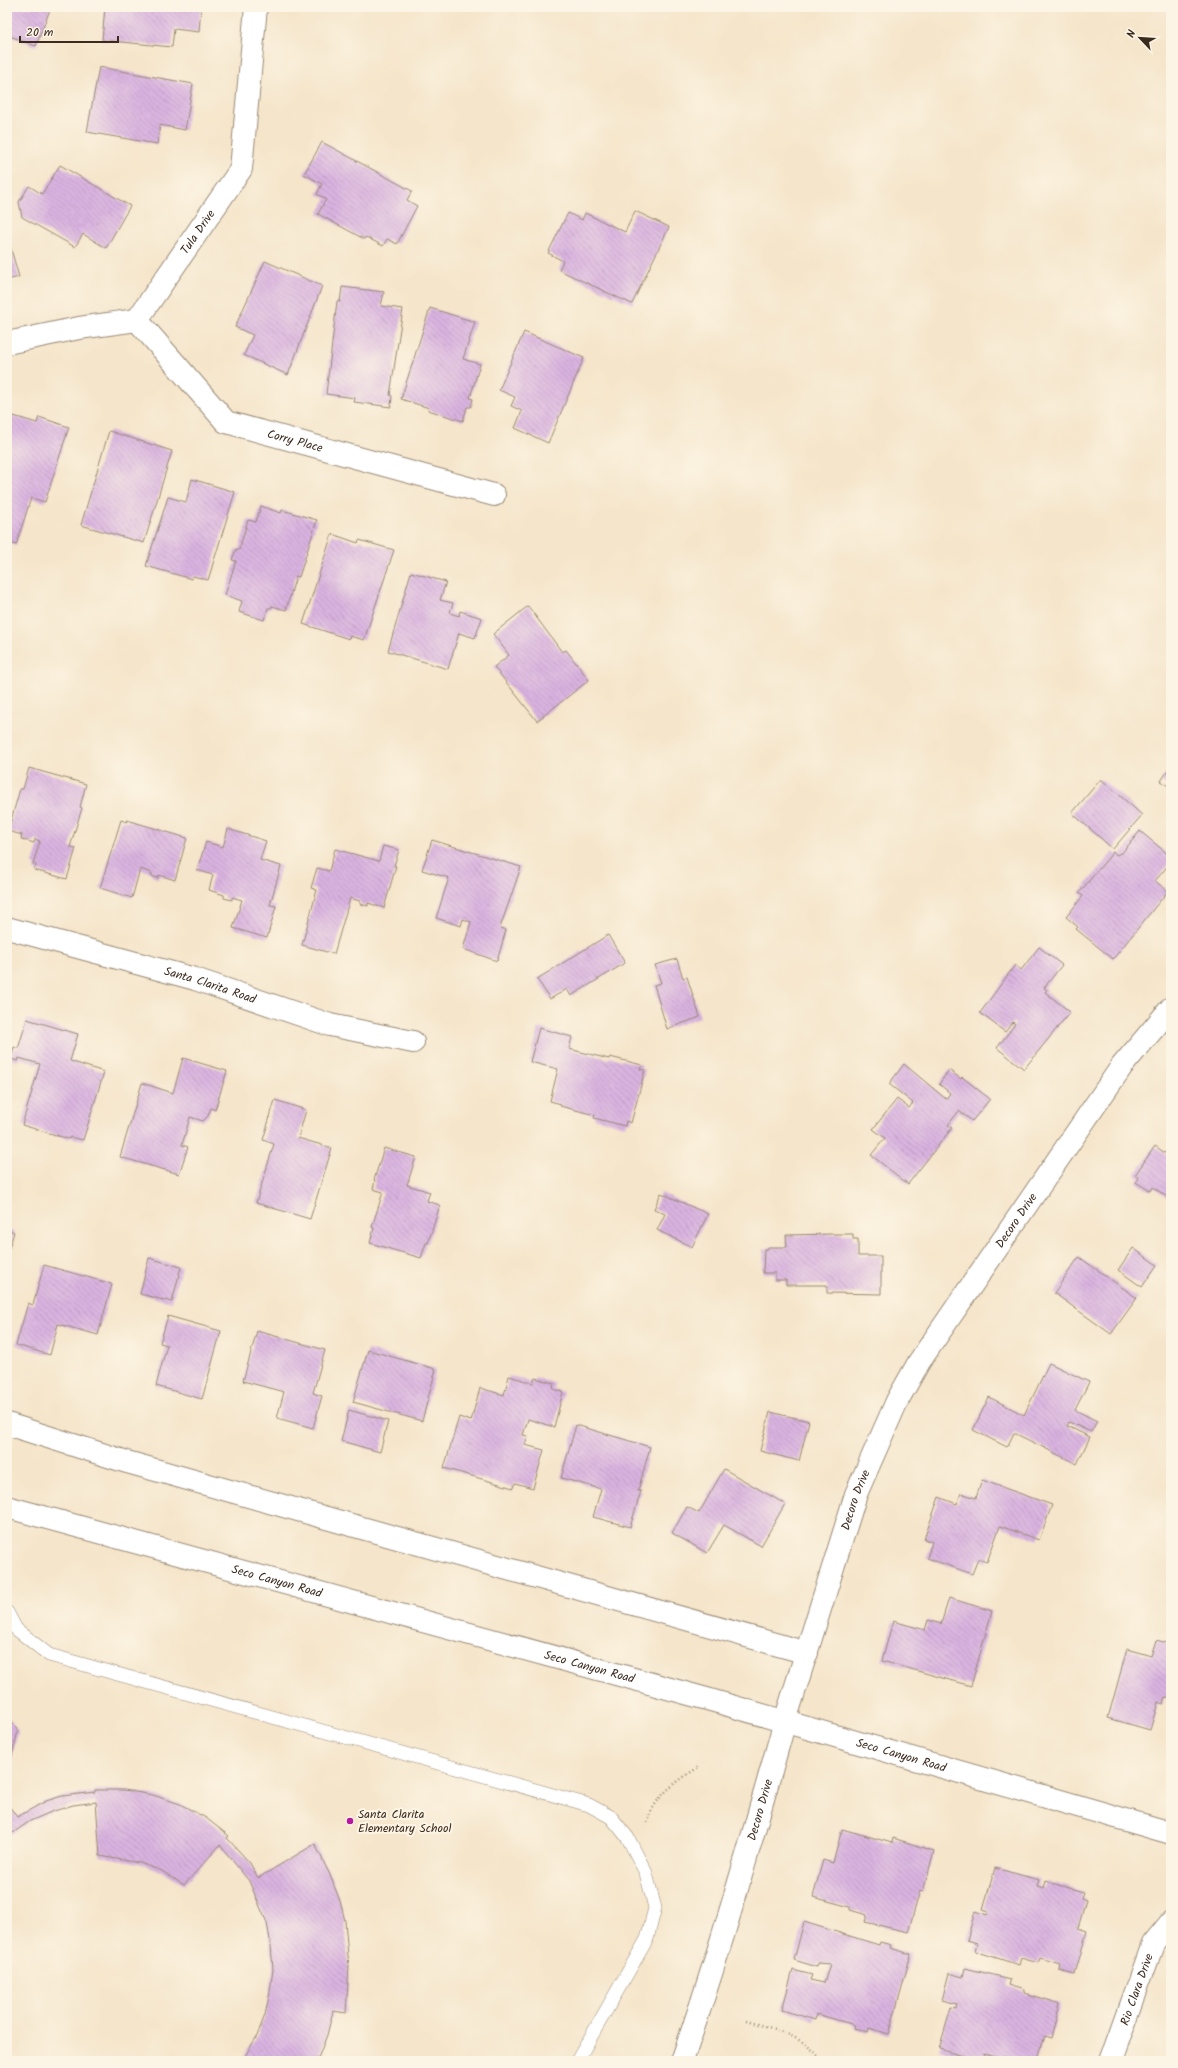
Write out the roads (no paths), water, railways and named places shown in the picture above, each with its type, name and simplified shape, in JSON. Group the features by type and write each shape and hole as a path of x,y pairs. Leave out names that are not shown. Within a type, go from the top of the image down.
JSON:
{"street":[{"name":"Tula Drive","path":"137,320 241,169 256,7"},
{"path":"7,343 79,328 137,320"},
{"name":"Corry Place","path":"137,320 226,422 494,496"},
{"name":"Santa Clarita Road","path":"7,928 195,979 330,1025 413,1042"},
{"name":"Decoro Drive","path":"682,2061 700,2011 785,1721 856,1494 897,1401 919,1362 1122,1066 1171,1008"},
{"path":"7,1424 127,1462 807,1653"},
{"name":"Seco Canyon Road","path":"7,1510 785,1721 1171,1833"},
{"name":"Rio Clara Drive","path":"1111,2061 1153,1944 1171,1922"}],"lane":[{"path":"7,1612 16,1629 49,1655 589,1805 611,1817 628,1838 646,1873 654,1908 647,1939 576,2061"}],"place":[{"name":"Santa Clarita Elementary School","path":"350,1821"}]}
